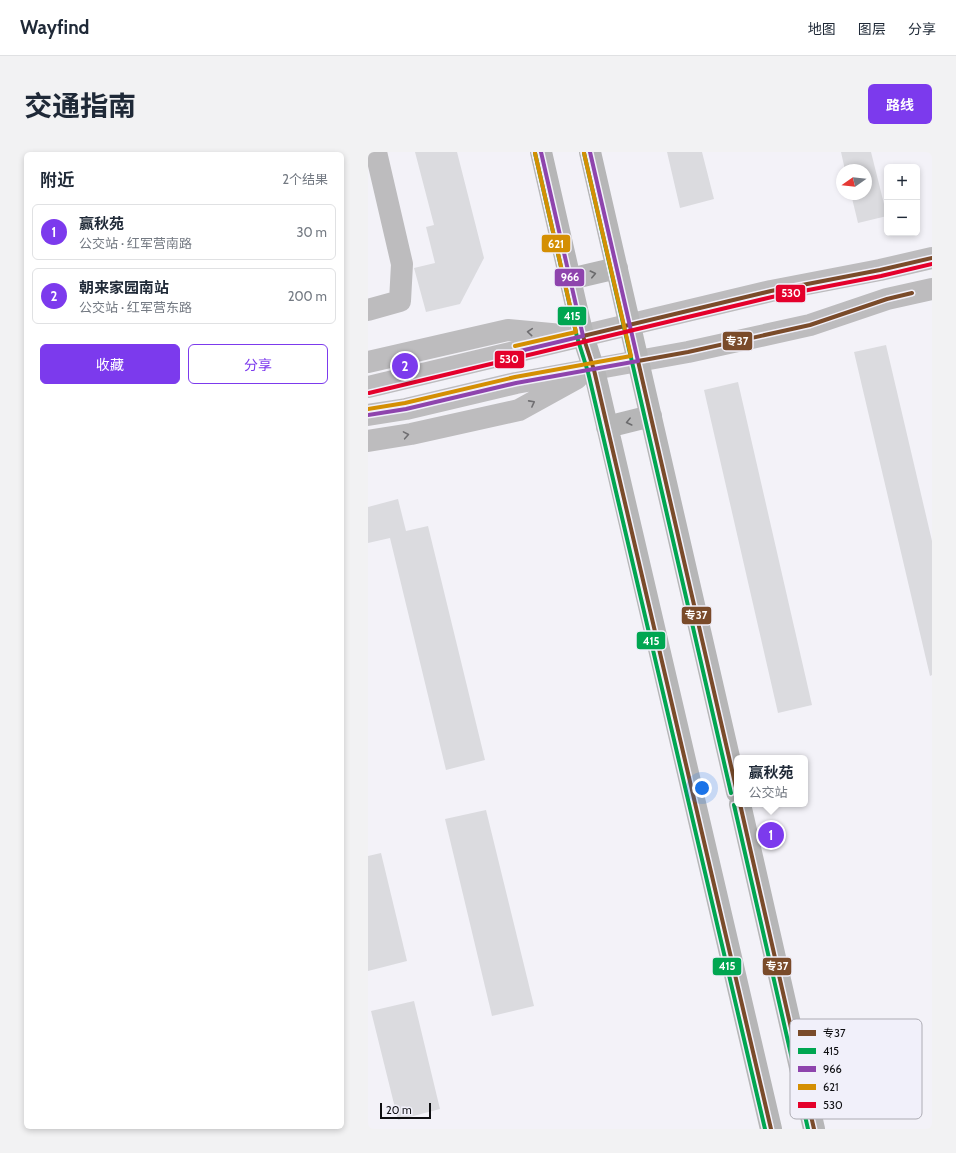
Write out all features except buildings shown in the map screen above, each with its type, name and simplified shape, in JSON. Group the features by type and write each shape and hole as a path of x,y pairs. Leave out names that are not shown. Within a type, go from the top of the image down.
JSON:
{"main road":[{"path":"541,152 583,336 594,370 771,1129"},
{"path":"590,152 734,779"},
{"path":"570,279 617,268"},
{"path":"607,427 651,416"},
{"path":"741,807 790,1024"},
{"path":"812,1119 814,1129"}],"street":[{"path":"368,310 400,301 402,279 402,264 376,152"},
{"path":"368,387 771,291 880,270 932,258"},
{"path":"368,415 406,409 516,383 688,352 810,325 887,299 932,289"},
{"path":"368,362 508,330 583,336"},
{"path":"368,441 411,434 519,410 594,370"}],"transit line":[{"name":"966","path":"516,352 583,336 541,152"},
{"name":"966","path":"368,415 406,409 516,383 638,361 590,152"},
{"name":"415","path":"535,153 577,337 588,372 765,1129"},
{"name":"621","path":"515,346 576,332 535,153"},
{"name":"415","path":"584,153 731,793"},
{"name":"621","path":"368,409 405,403 515,377 631,356 584,153"},
{"name":"专37","path":"771,1129 594,370 583,336 771,291 880,270 932,258"},
{"name":"530","path":"369,393 772,297 881,276 932,264"},
{"name":"专37","path":"734,779 638,361 688,352 810,325 887,299 912,293"},
{"name":"415","path":"734,807 790,1050"},
{"name":"专37","path":"741,807 790,1024"},
{"name":"415","path":"806,1119 808,1129"},
{"name":"专37","path":"812,1119 814,1129"}],"place":[{"name":"朝来家园南站","path":"405,366"},
{"name":"赢秋苑","path":"771,835"}]}
